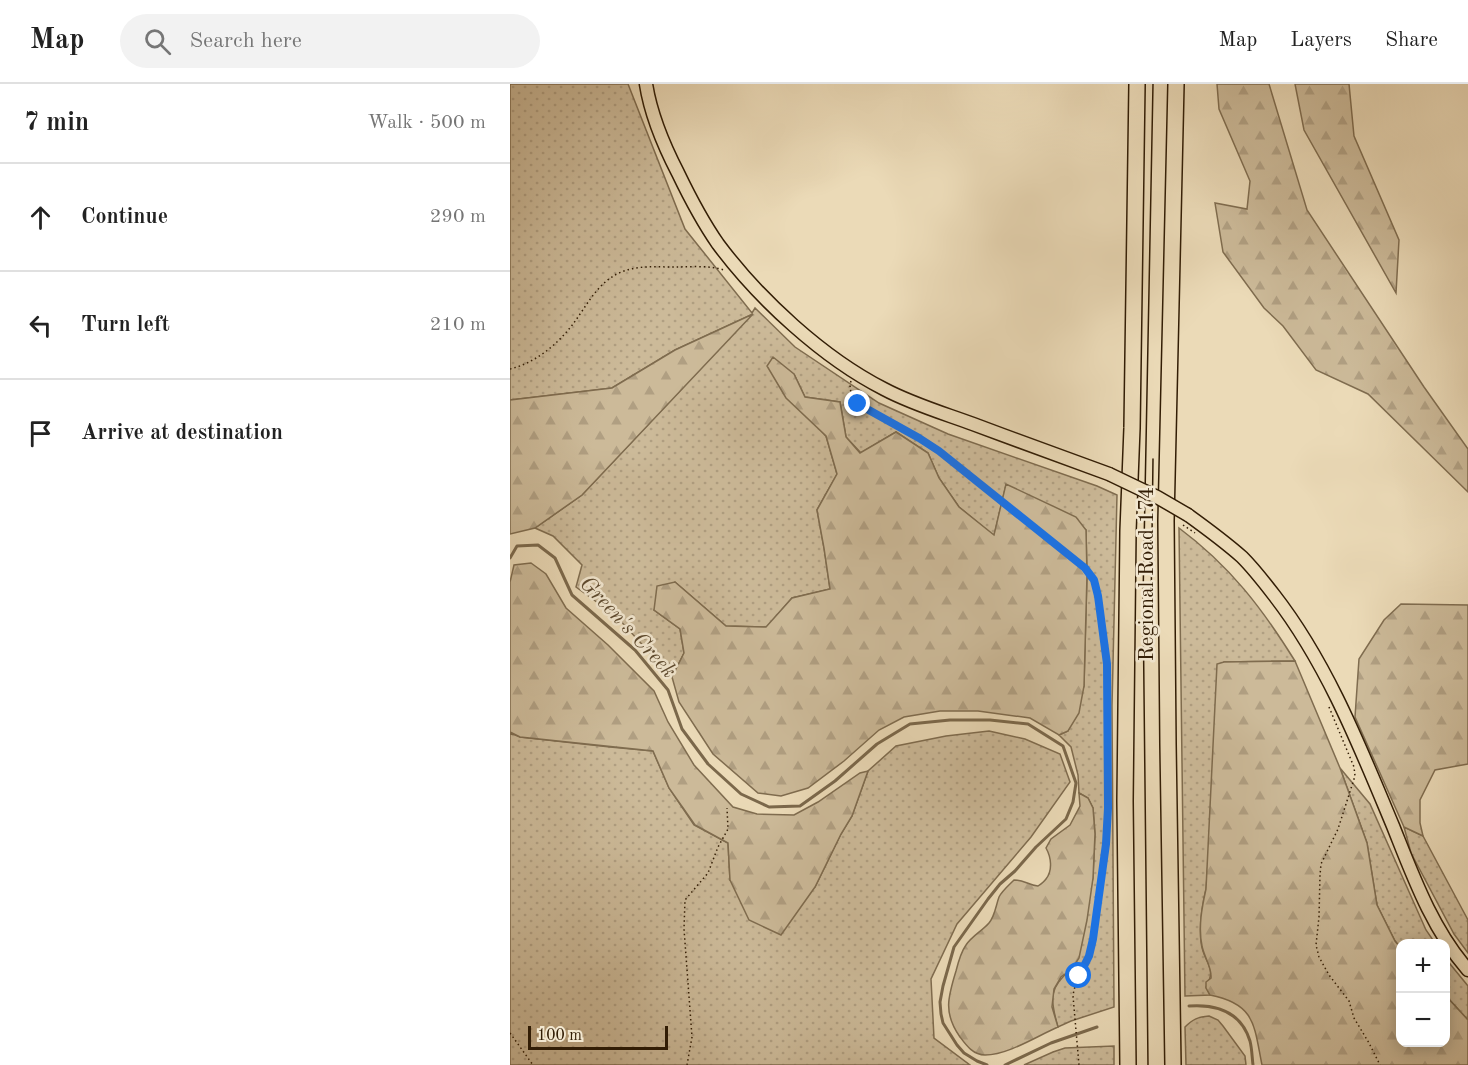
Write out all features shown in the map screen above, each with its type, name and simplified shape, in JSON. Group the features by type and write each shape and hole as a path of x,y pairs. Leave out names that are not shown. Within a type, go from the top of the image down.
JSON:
{"highway":[{"name":"Regional Road 174","path":"1128,1065 1125,801 1137,84"},
{"name":"Regional Road 174","path":"1173,1065 1166,521 1176,84"},
{"path":"1173,998 1181,1032 1182,1065"}],"main road":[{"path":"646,84 649,105 664,145 694,206 718,244 763,296 793,324 845,366 884,389 921,405 1109,474 1157,497 1188,515 1242,558 1257,574 1290,617 1326,677 1354,736 1429,911 1468,970"}],"path":[{"path":"510,369 525,365 537,358 563,336 588,301 616,274 644,267 698,267"},
{"path":"851,381 849,387 858,404 939,451 1085,568 1094,580 1107,664 1108,808 1106,844 1091,948 1074,987 1073,1000 1079,1065"},
{"path":"1325,699 1354,767 1355,776 1338,829 1321,864 1316,945 1319,957 1329,975 1349,1001 1354,1018 1380,1065"},
{"path":"687,1065 692,1037 684,929 685,900 708,873 718,847 729,830 727,808"},
{"path":"510,1034 533,1065"}],"green space":[{"path":"510,84 628,84 685,229 752,313 755,308 795,347 879,403 948,434 1117,495 1112,706 1114,1007 1058,1027 1053,1009 1055,988 1072,969 1093,878 1095,834 1093,808 1088,798 1079,793 1078,775 1071,747 1059,735 1068,731 1084,686 1086,530 1006,485 994,536 959,507 939,478 928,453 896,432 861,453 846,437 840,402 805,397 794,374 818,427 826,436 837,474 817,510 830,589 792,598 767,627 726,626 675,582 654,610 680,629 684,653 672,677 616,616 576,587 582,565 553,536 535,528 582,495 751,315 675,350 612,388 510,400"},
{"path":"1217,84 1269,84 1307,210 1424,387 1468,449 1468,492 1368,394 1316,370 1283,326 1264,308 1223,252 1215,203 1247,209 1250,181 1219,109"},
{"path":"1295,84 1349,84 1354,136 1399,240 1396,293 1304,130"},
{"path":"753,314 582,495 535,528 510,534 510,400 612,388 675,350"},
{"path":"773,357 794,374 805,397 840,402 846,437 860,453 896,432 928,453 939,478 959,507 994,535 1006,484 1076,517 1086,530 1084,686 1079,713 1068,731 1059,735 1030,718 978,711 940,711 904,717 879,730 844,761 808,788 781,796 758,793 713,754 679,702 672,677 684,653 680,629 654,610 657,586 675,582 726,626 766,627 792,598 830,589 817,510 837,474 826,436 786,398 767,366"},
{"path":"1179,528 1214,557 1244,589 1295,661 1224,662 1206,889 1200,935 1202,949 1211,974 1206,987 1210,995 1185,996"},
{"path":"531,563 546,574 566,608 608,645 654,691 668,722 694,765 733,807 757,814 794,815 818,802 860,773 868,771 852,816 815,887 781,935 749,920 730,880 728,843 695,825 669,788 653,751 520,737 510,732 510,582 514,565"},
{"path":"1401,604 1468,605 1468,764 1435,770 1420,800 1420,823 1423,836 1404,827 1355,717 1359,659 1384,620"},
{"path":"1295,661 1340,768 1367,843 1377,905 1396,942 1396,1047 1450,1047 1450,1000 1468,1020 1468,1065 1262,1065 1254,1028 1245,1011 1236,1004 1210,995 1206,982 1211,978 1211,974 1202,946 1200,924 1206,889 1217,664"},
{"path":"989,731 1025,739 1060,754 1070,782 1031,837 957,924 931,979 934,1038 970,1065 510,1065 510,733 520,737 653,751 669,788 694,825 728,843 730,880 815,887 852,816 868,771 896,746 946,736"},
{"path":"1340,768 1370,804 1426,930 1432,939 1396,939 1395,941 1377,905 1367,843"},
{"path":"1079,793 1088,798 1093,808 1095,834 1093,878 1079,958 1072,969 1061,977 1054,989 1052,1007 1058,1027 1003,1052 985,1055 977,1053 970,1049 960,1037 949,1012 951,989 961,954 968,942 991,920 999,897 1014,880 1038,886 1046,879 1050,872 1050,864 1046,848 1051,839 1070,825 1080,806"},
{"path":"1404,827 1423,836 1468,920 1468,953 1454,934 1411,853"},
{"path":"1450,964 1468,986 1468,1020 1450,1000"},
{"path":"1209,1016 1218,1020 1223,1026 1245,1056 1246,1065 1186,1065 1185,1027 1196,1019"},
{"path":"1114,1046 1114,1065 1024,1065 1065,1048"}],"waterway":[{"name":"Green's Creek","path":"510,558 517,546 538,545 555,558 572,595 635,650 668,690 682,729 708,764 741,794 769,807 800,806 835,781 877,744 910,724 950,720 990,720 1028,724 1063,746 1076,783 1073,802 1066,819 1036,847 988,899 954,947 943,986 940,1002 943,1023 964,1053 987,1065"},
{"name":"Green's Creek","path":"1189,1006 1218,1009 1227,1012 1241,1023 1250,1041 1253,1065"},
{"name":"Green's Creek","path":"1005,1065 1051,1043 1097,1027"}],"tram line":[{"path":"1148,1065 1143,598 1153,84"},
{"path":"1151,612 1153,459"}],"route":[{"path":"858,404 939,451 1085,568 1094,580 1107,664 1108,808 1106,844 1093,939 1089,956 1079,976"}]}
